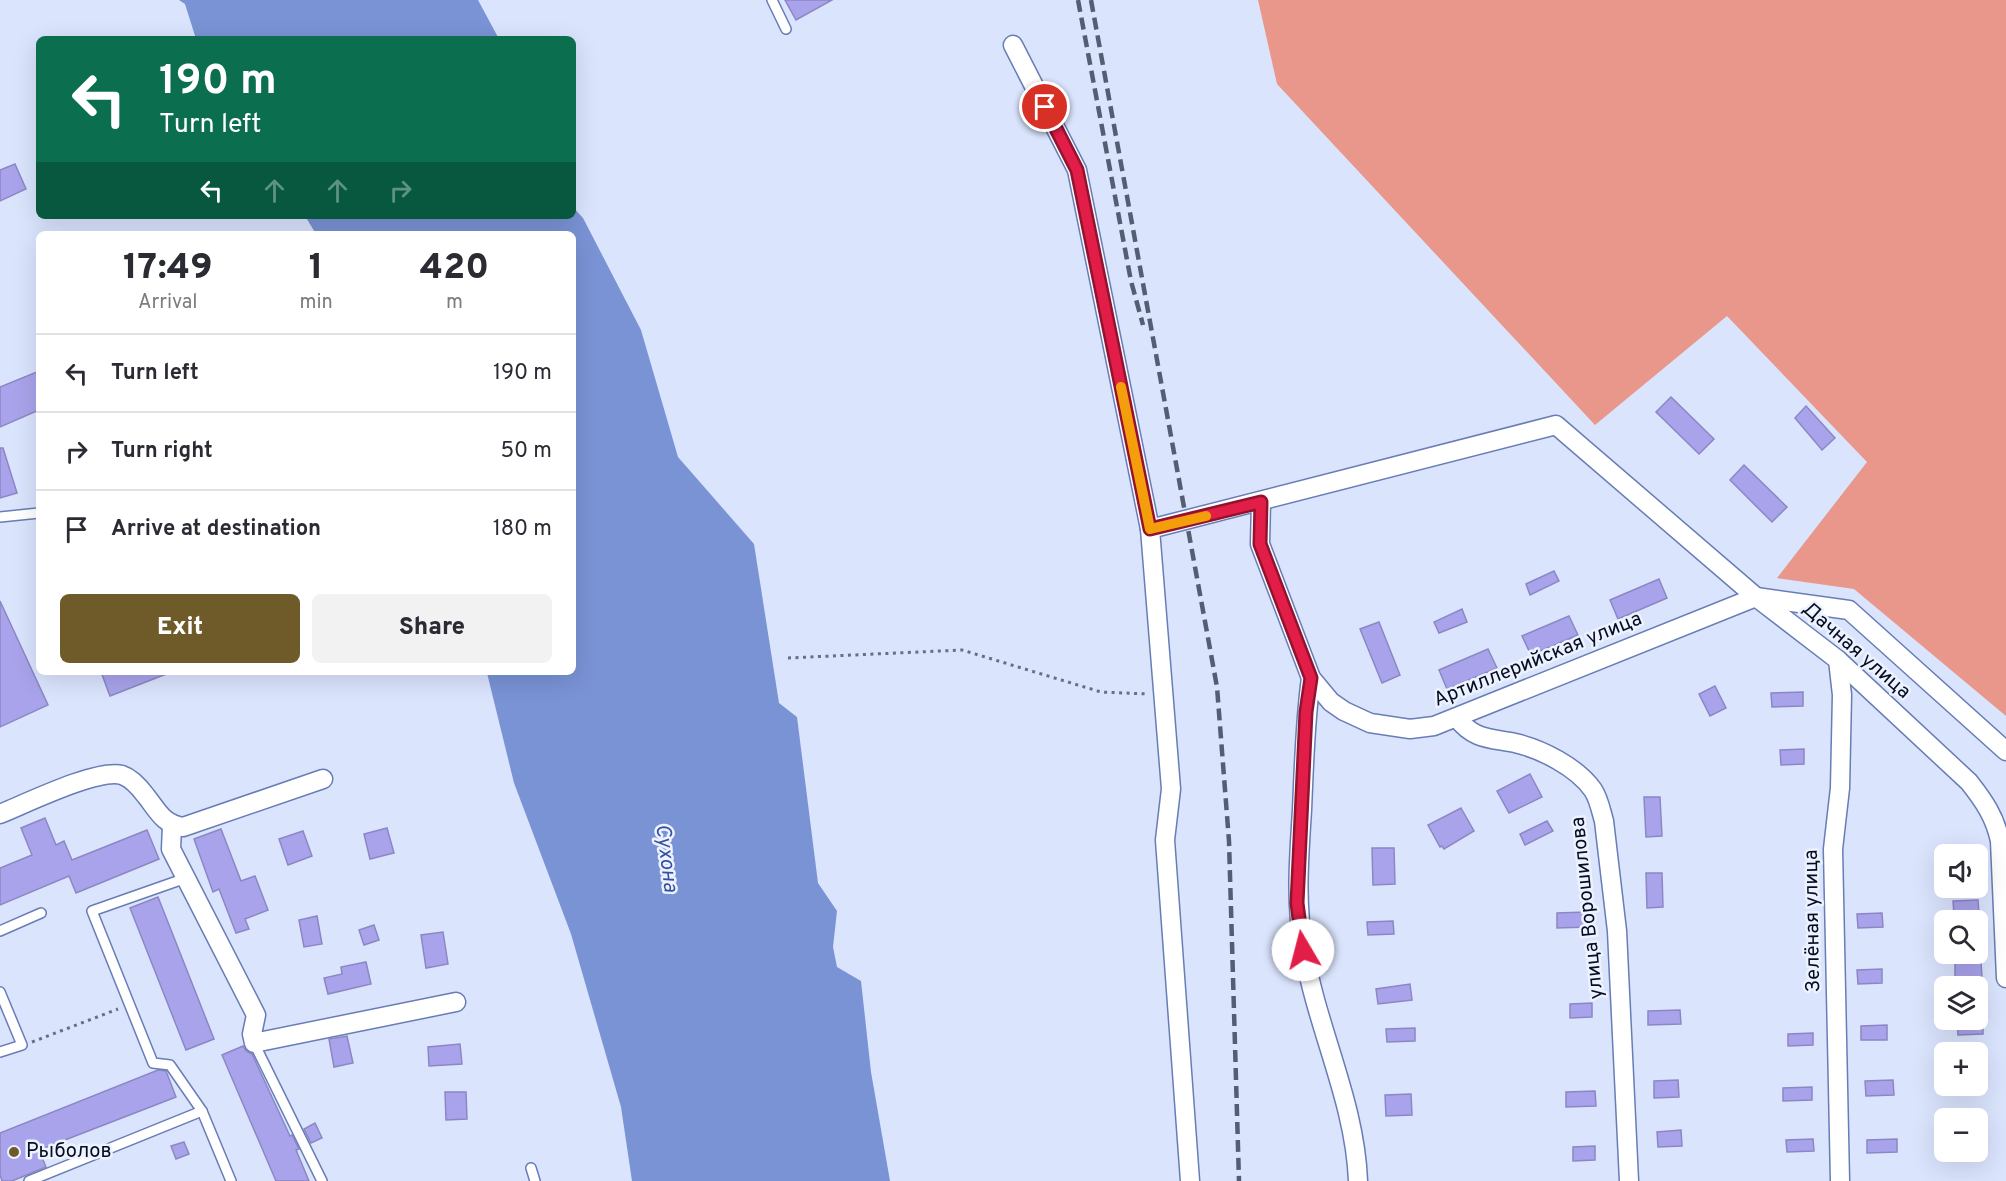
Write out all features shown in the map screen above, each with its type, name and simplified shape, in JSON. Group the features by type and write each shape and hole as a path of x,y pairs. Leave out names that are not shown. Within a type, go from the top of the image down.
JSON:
{"street":[{"path":"1013,45 1077,170 1150,529 1171,789 1165,840 1190,1181"},
{"name":"Дачная улица","path":"1261,502 1556,425 1756,597 1838,660 1969,782 1992,813 1997,825 2000,841 2006,978"},
{"path":"1150,529 1261,502"},
{"name":"Артиллерийская улица","path":"1261,502 1260,544 1311,678 1331,702 1370,723 1410,729 1434,726 1756,597"},
{"path":"1756,597 1849,610 2006,751"},
{"name":"Зелёная улица","path":"1838,660 1842,695 1840,776 1833,849 1840,1181"},
{"name":"Артиллерийская улица","path":"1311,678 1306,712 1297,903 1303,950 1313,998 1349,1111 1357,1158 1358,1181"},
{"name":"улица Ворошилова","path":"1457,718 1465,729 1475,734 1533,748 1567,767 1593,790 1600,805 1604,821 1617,931 1629,1181"},
{"path":"0,814 83,781 105,775 121,775 134,782 160,816 172,826 183,827 323,779"},
{"path":"172,826 171,849 256,1015 252,1034 254,1043 456,1002"}],"lane":[{"path":"772,0 786,29"},
{"path":"0,517 36,513"},
{"path":"186,878 92,911 153,1063 170,1065 202,1111 231,1181"},
{"path":"0,931 41,913"},
{"path":"0,992 22,1046 0,1052"},
{"path":"254,1043 322,1181"},
{"path":"31,1181 202,1111"},
{"path":"531,1168 535,1181"}],"path":[{"path":"788,658 962,650 1101,692 1165,695"},
{"path":"22,1046 130,1005"}],"shaded area":[{"path":"1258,0 2006,0 2006,716 1854,589 1777,578 1867,462 1727,316 1595,425 1277,84"}],"water":[{"path":"179,0 478,0 497,36 195,36 185,4"},
{"name":"Сухона","path":"576,210 583,218 641,330 678,457 754,544 779,703 797,717 818,883 837,911 833,947 837,967 861,981 871,1072 890,1181 632,1181 621,1107 571,934 514,783 487,675 576,675 576,231 314,231 307,219 576,219"}],"building":[{"path":"785,0 832,0 796,20"},
{"path":"15,164 26,189 0,201 0,170"},
{"path":"36,372 36,411 0,427 0,387"},
{"path":"1671,397 1714,439 1699,454 1656,412"},
{"path":"1806,406 1835,438 1822,450 1795,418"},
{"path":"0,448 3,448 17,493 0,498"},
{"path":"1744,465 1787,507 1772,522 1730,480"},
{"path":"1554,571 1559,581 1530,595 1526,584"},
{"path":"1659,579 1667,598 1618,619 1610,600"},
{"path":"0,601 48,705 0,727"},
{"path":"1462,609 1467,622 1439,633 1434,622"},
{"path":"1569,616 1578,635 1531,655 1522,636"},
{"path":"1379,622 1400,675 1382,683 1360,629"},
{"path":"1488,649 1497,668 1447,689 1439,670"},
{"path":"102,675 164,675 110,696"},
{"path":"1715,686 1726,708 1710,716 1699,694"},
{"path":"1803,692 1803,706 1772,707 1771,693"},
{"path":"1804,749 1804,764 1781,765 1780,750"},
{"path":"1530,774 1542,797 1509,813 1497,791"},
{"path":"1644,797 1660,797 1662,836 1646,837"},
{"path":"1461,808 1474,831 1444,849 1440,847 1428,825"},
{"path":"45,818 56,845 64,841 72,860 147,830 159,859 76,893 69,876 0,905 0,868 32,855 21,828"},
{"path":"1547,821 1553,831 1525,845 1520,834"},
{"path":"387,828 394,853 370,859 364,834"},
{"path":"221,829 241,881 255,876 268,910 245,919 249,929 236,933 219,889 213,892 194,839"},
{"path":"303,831 312,856 288,865 279,839"},
{"path":"1372,848 1394,848 1395,884 1373,885"},
{"path":"1646,873 1662,873 1663,907 1647,908"},
{"path":"158,897 214,1039 186,1050 130,908"},
{"path":"1978,900 1979,910 1954,910 1953,901"},
{"path":"1586,912 1587,927 1557,928 1557,913"},
{"path":"1882,913 1883,927 1858,928 1857,914"},
{"path":"317,916 322,944 304,947 299,920"},
{"path":"1393,921 1394,934 1368,935 1367,922"},
{"path":"374,925 379,940 364,945 359,930"},
{"path":"443,932 448,964 426,968 421,935"},
{"path":"366,962 371,984 328,994 324,978 342,974 341,967"},
{"path":"1955,964 1981,964 1982,976 1955,976"},
{"path":"1882,969 1882,983 1858,984 1857,970"},
{"path":"1410,984 1412,1000 1378,1004 1376,989"},
{"path":"1592,1003 1592,1017 1570,1018 1570,1004"},
{"path":"1680,1010 1681,1024 1648,1025 1648,1011"},
{"path":"1887,1025 1887,1040 1861,1040 1861,1026"},
{"path":"1415,1028 1415,1041 1387,1042 1386,1029"},
{"path":"1958,1030 1983,1030 1983,1034 1958,1035"},
{"path":"1813,1033 1813,1045 1788,1046 1788,1034"},
{"path":"347,1036 353,1063 334,1067 329,1039"},
{"path":"460,1044 462,1064 429,1066 428,1047"},
{"path":"243,1046 252,1054 290,1136 292,1135 299,1149 296,1150 309,1181 276,1181 222,1055"},
{"path":"158,1070 166,1071 176,1097 39,1150 46,1167 12,1181 2,1181 0,1133"},
{"path":"1678,1080 1679,1097 1654,1098 1654,1081"},
{"path":"1893,1080 1894,1095 1866,1096 1865,1081"},
{"path":"1812,1087 1812,1100 1783,1101 1783,1088"},
{"path":"1595,1091 1596,1106 1566,1107 1566,1092"},
{"path":"445,1092 466,1092 467,1119 446,1120"},
{"path":"1411,1094 1412,1115 1386,1116 1385,1095"},
{"path":"315,1123 322,1138 311,1143 304,1129"},
{"path":"1681,1130 1682,1146 1658,1147 1657,1132"},
{"path":"1813,1139 1814,1151 1787,1152 1786,1140"},
{"path":"1897,1139 1897,1152 1867,1153 1867,1140"},
{"path":"184,1142 189,1154 176,1159 171,1146"},
{"path":"1595,1146 1595,1160 1573,1161 1573,1147"}],"railway":[{"path":"1078,0 1131,281 1143,325"},
{"path":"1091,0 1217,687 1229,841 1239,1181"}],"slow traffic":[{"path":"1121,387 1150,529 1206,516"}],"place":[{"name":"Рыболов","path":"14,1152"}],"route":[{"path":"1045,107 1077,170 1150,529 1261,502 1260,544 1311,678 1306,712 1297,903 1303,950"}]}
